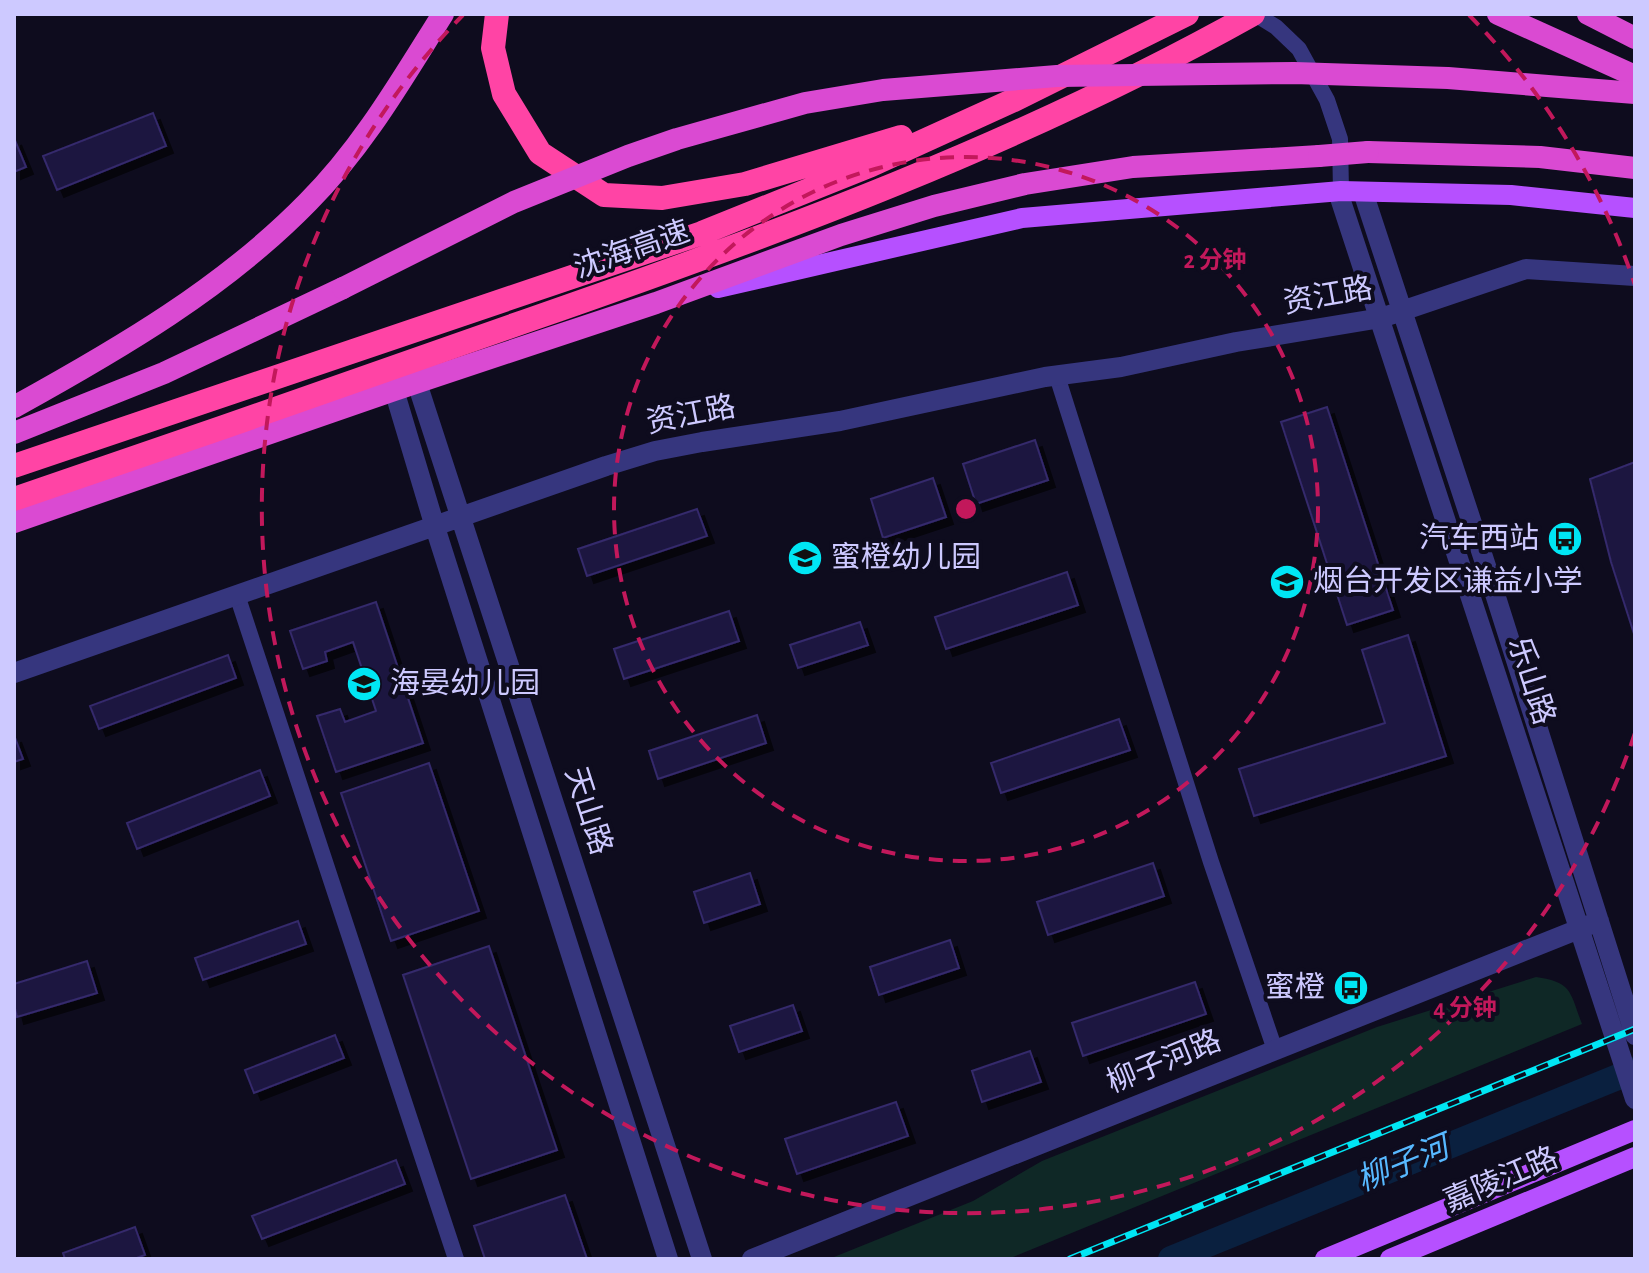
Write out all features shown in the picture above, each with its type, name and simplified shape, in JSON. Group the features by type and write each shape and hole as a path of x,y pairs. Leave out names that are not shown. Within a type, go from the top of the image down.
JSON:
{"highway":[{"path":"14,407 170,316 240,264 309,201 371,127 443,14"},
{"path":"497,14 493,48 504,94 540,153 604,195 662,198 745,184 795,171 1014,100"},
{"name":"沈海高速","path":"14,466 702,233 871,165 1014,100 1187,14"},
{"name":"沈海高速","path":"14,499 709,257 1024,129 1254,14"},
{"path":"1498,14 1635,76"},
{"path":"1588,14 1635,38"},
{"path":"14,433 164,373 514,202 677,139 805,103 883,90 1057,76 1294,73 1448,78 1635,93"},
{"path":"14,522 656,303 841,235 934,206 1025,184 1133,167 1368,152 1540,157 1635,168"}],"main road":[{"path":"656,303 1022,218 1340,192 1511,195 1635,208"},
{"name":"嘉陵江路","path":"1325,1259 1635,1130"},
{"name":"嘉陵江路","path":"1390,1259 1635,1157"}],"street":[{"path":"1254,14 1276,27 1299,49 1327,100 1340,139 1340,192"},
{"name":"乐山路","path":"1340,192 1589,925 1635,1035"},
{"name":"乐山路","path":"1363,192 1403,311 1589,925 1608,1022 1635,1099"},
{"name":"资江路","path":"14,673 655,451 840,421 1057,376 1121,367 1236,342 1381,318 1526,269 1635,276"},
{"path":"1057,376 1211,862 1275,1050"},
{"name":"天山路","path":"417,383 702,1259"},
{"name":"天山路","path":"394,390 668,1259"},
{"path":"237,595 456,1259"},
{"name":"柳子河路","path":"752,1259 1589,925"}],"green space":[{"path":"1536,977 1564,986 1572,997 1582,1024 1008,1259 829,1259 973,1201 1042,1161 1377,1027"}],"building":[{"path":"153,113 166,146 57,190 43,156"},
{"path":"14,138 26,167 14,172"},
{"path":"1327,407 1393,610 1347,625 1281,422"},
{"path":"1035,440 1048,480 976,504 963,464"},
{"path":"1635,462 1635,637 1611,562 1590,479"},
{"path":"933,478 946,517 883,538 871,499"},
{"path":"697,509 707,536 587,576 578,549"},
{"path":"1067,572 1078,605 946,649 935,617"},
{"path":"376,602 423,743 336,772 317,716 340,709 345,722 376,711 353,642 325,652 327,661 303,669 290,631"},
{"path":"729,611 739,641 624,679 614,649"},
{"path":"860,622 868,645 798,668 790,645"},
{"path":"1408,635 1446,756 1254,816 1239,769 1385,723 1362,650"},
{"path":"228,655 236,678 99,729 90,706"},
{"path":"757,715 766,743 658,779 649,751"},
{"path":"1119,719 1130,750 1001,793 991,763"},
{"path":"14,735 23,759 14,762"},
{"path":"429,763 479,911 391,941 341,793"},
{"path":"260,770 270,796 137,849 127,823"},
{"path":"1153,863 1164,896 1048,935 1037,902"},
{"path":"750,873 760,904 704,923 694,892"},
{"path":"298,921 306,944 203,980 195,958"},
{"path":"950,940 959,968 879,995 870,967"},
{"path":"489,946 557,1150 471,1179 403,975"},
{"path":"87,961 97,993 17,1017 14,984"},
{"path":"1195,982 1206,1014 1083,1056 1072,1023"},
{"path":"793,1005 802,1031 739,1052 730,1026"},
{"path":"335,1035 344,1058 254,1093 245,1070"},
{"path":"1030,1051 1041,1082 982,1102 972,1071"},
{"path":"896,1102 908,1136 797,1174 785,1139"},
{"path":"396,1160 405,1184 262,1239 252,1216"},
{"path":"565,1195 587,1259 485,1259 474,1226"},
{"path":"135,1227 145,1255 134,1259 65,1259 63,1253"}],"waterway":[{"name":"柳子河","path":"1171,1259 1635,1070"}],"railway":[{"path":"1070,1259 1635,1029"}],"place":[{"name":"汽车西站","path":"1565,539"},
{"name":"蜜橙幼儿园","path":"805,558"},
{"name":"烟台开发区谦益小学","path":"1287,582"},
{"name":"海晏幼儿园","path":"364,684"},
{"name":"蜜橙","path":"1351,988"}]}
